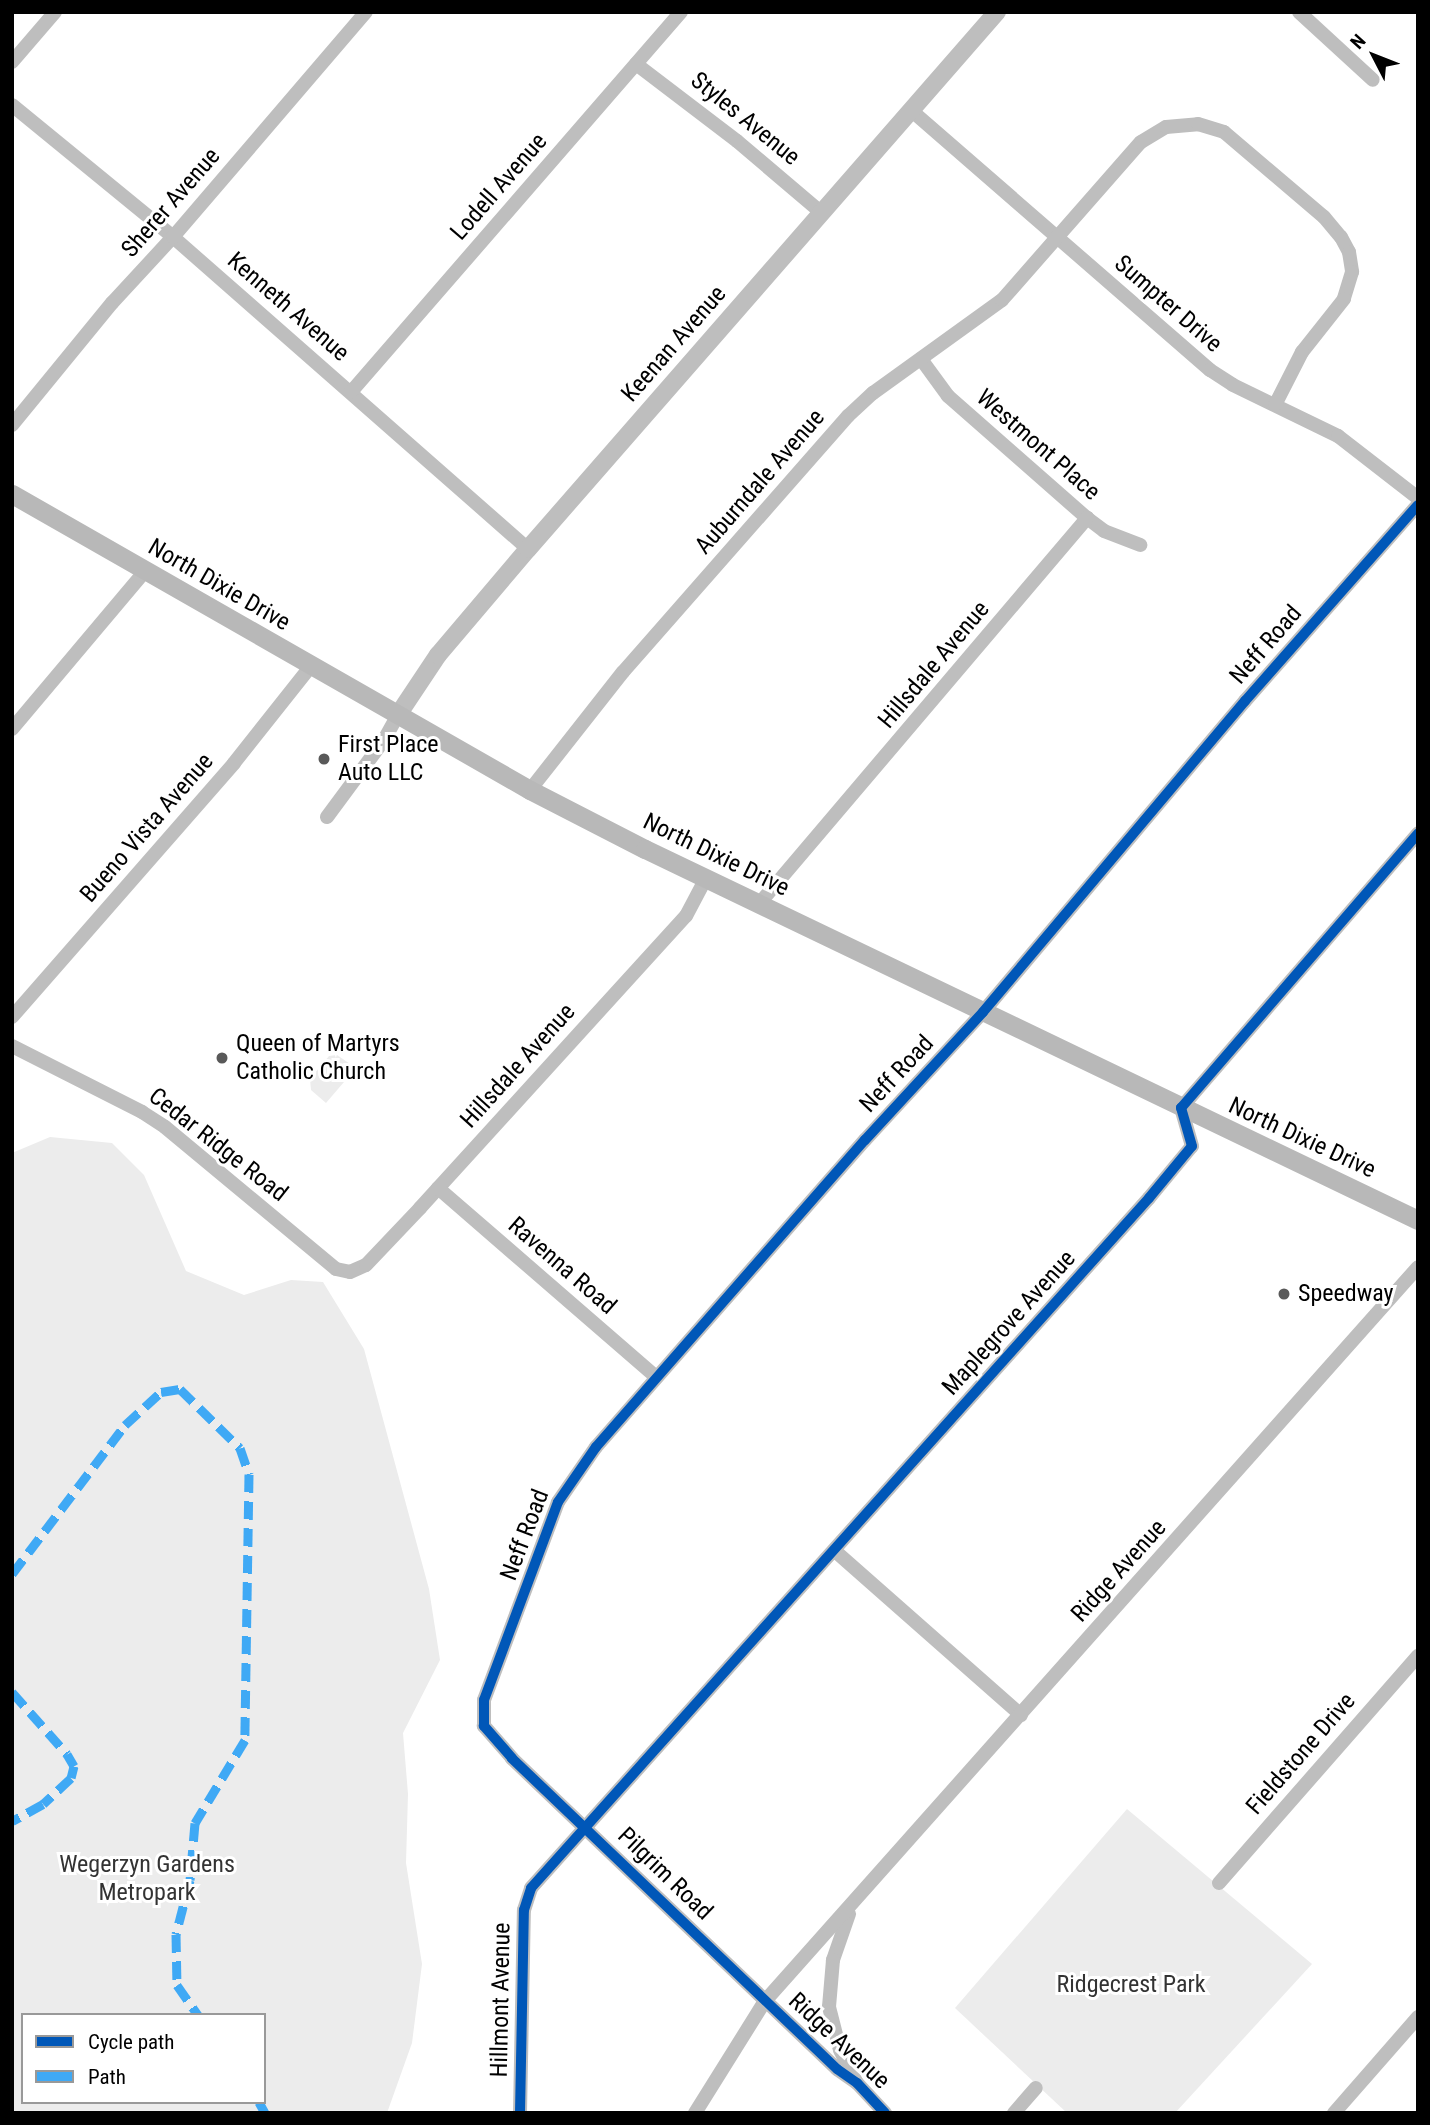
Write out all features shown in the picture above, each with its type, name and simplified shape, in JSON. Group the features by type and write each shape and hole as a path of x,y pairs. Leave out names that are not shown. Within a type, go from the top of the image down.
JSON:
{"main road":[{"name":"North Dixie Drive","path":"12,494 530,790 759,904 1418,1220"}],"street":[{"path":"12,62 55,12"},
{"name":"Sherer Avenue","path":"12,425 112,303 173,237 366,12"},
{"name":"Lodell Avenue","path":"351,392 681,12"},
{"name":"Keenan Avenue","path":"398,715 438,655 528,549 997,12"},
{"path":"1299,12 1373,80"},
{"name":"Styles Avenue","path":"636,64 737,141 822,213"},
{"name":"Kenneth Avenue","path":"12,105 173,237 528,549"},
{"name":"Sumpter Drive","path":"912,111 1210,370 1233,385 1357,447 1418,498"},
{"name":"Auburndale Avenue","path":"530,790 623,672 848,416 873,393 1002,300 1141,142 1158,131 1181,123 1198,124 1224,132 1333,226 1349,252 1352,266 1350,284 1344,299 1302,352 1275,405"},
{"name":"Westmont Place","path":"921,359 948,396 1087,518 1104,531 1140,545"},
{"name":"Neff Road","path":"482,1716 484,1700 558,1502 596,1447 865,1140 983,1012 1245,701 1418,505"},
{"name":"Hillsdale Avenue","path":"759,904 1087,518"},
{"path":"12,729 145,571"},
{"name":"Bueno Vista Avenue","path":"12,1017 234,763 298,686 311,666"},
{"path":"327,817 384,740 398,715"},
{"path":"1181,1108 1418,833"},
{"name":"Hillsdale Avenue","path":"350,1272 366,1265 686,916 706,878"},
{"name":"Cedar Ridge Road","path":"12,1046 158,1122 336,1269 350,1272"},
{"name":"Maplegrove Avenue","path":"586,1827 835,1551 1192,1146 1181,1108"},
{"name":"Ravenna Road","path":"438,1188 656,1377"},
{"name":"Ridge Avenue","path":"885,2113 857,2082 837,2069 765,2001 1418,1266"},
{"path":"835,1551 1021,1715"},
{"name":"Fieldstone Drive","path":"1220,1883 1418,1656"},
{"name":"Pilgrim Road","path":"482,1716 490,1735 765,2001"},
{"name":"Hillmont Avenue","path":"520,2113 525,1900 531,1888 586,1827"},
{"path":"857,2082 833,2029 829,1983 840,1936 862,1894"},
{"path":"695,2113 765,2001"},
{"path":"1334,2113 1418,2017"},
{"path":"1014,2113 1036,2088"}],"green space":[{"path":"337,1055 356,1068 326,1103 311,1090 310,1079 329,1056"},
{"name":"Wegerzyn Gardens Metropark","path":"50,1137 112,1143 144,1175 186,1271 244,1295 291,1280 323,1282 364,1349 429,1589 440,1660 403,1733 408,1794 406,1863 422,1964 412,2043 387,2113 12,2113 12,1153"},
{"name":"Ridgecrest Park","path":"1127,1809 1312,1964 1175,2113 1067,2113 955,2008"}],"marked path":[{"path":"12,1574 125,1425 161,1392 180,1389 240,1448 249,1474 245,1740 195,1823 190,1880 176,1934 177,1985 197,2013"},
{"path":"12,1692 67,1754 74,1766 71,1778 43,1804 12,1821"},
{"path":"260,2104 265,2113"}],"cycle path":[{"path":"885,2113 857,2083 837,2069 512,1758 484,1726 484,1700 558,1502 596,1447 865,1140 983,1012 1245,701 1418,505"},
{"path":"520,2113 524,1910 531,1888 1149,1198 1192,1146 1181,1108 1418,833"}],"place":[{"name":"First Place Auto LLC","path":"324,759"},
{"name":"Queen of Martyrs Catholic Church","path":"222,1058"},
{"name":"Speedway","path":"1284,1294"}]}
